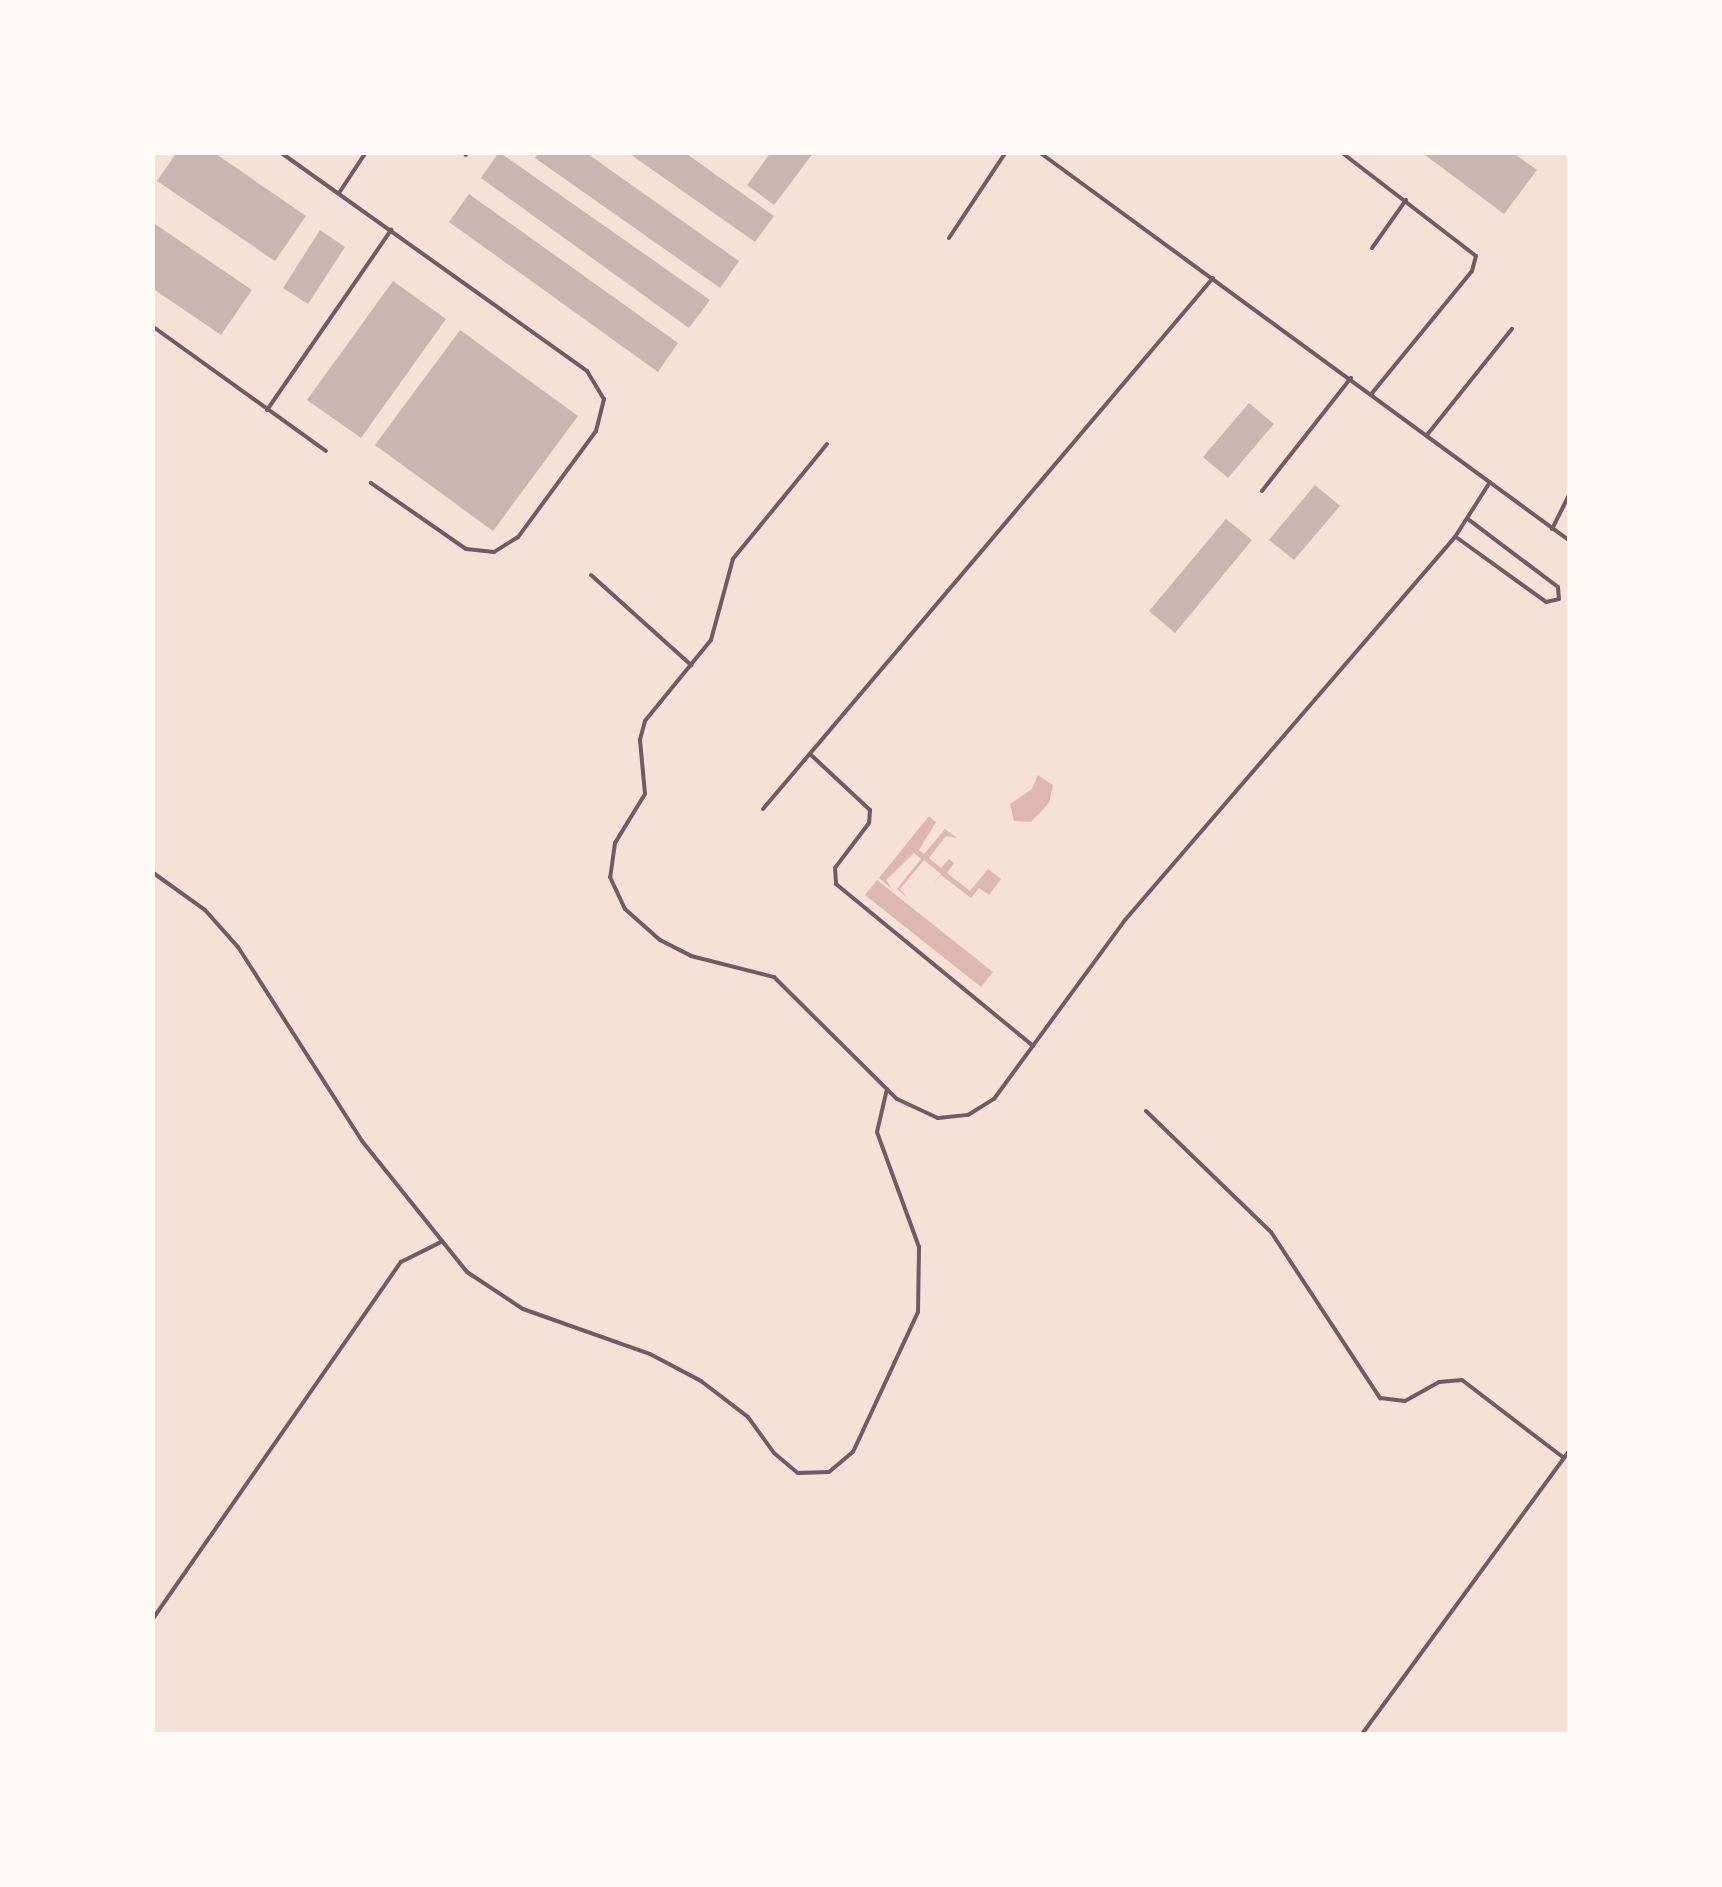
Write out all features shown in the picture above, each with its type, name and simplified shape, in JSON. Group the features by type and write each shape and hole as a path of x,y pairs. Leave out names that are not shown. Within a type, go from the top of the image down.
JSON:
{"lane":[{"path":"280,152 587,372 601,388 604,410 518,537 494,552 466,549 371,483"},
{"path":"339,194 366,152"},
{"path":"949,238 1006,152"},
{"path":"1039,152 1570,542"},
{"path":"1341,152 1471,248 1476,262 1372,393"},
{"path":"1372,248 1406,200"},
{"path":"266,410 391,230"},
{"path":"763,809 1212,278"},
{"path":"152,326 326,451"},
{"path":"1427,434 1512,329"},
{"path":"1262,491 1351,378"},
{"path":"827,444 733,559 717,626 642,730 645,794 615,843 613,888 625,908 675,948 752,967 786,984 888,1089 923,1115 968,1115 994,1099 1147,894 1455,537 1490,482"},
{"path":"1552,528 1570,492"},
{"path":"1455,537 1546,602 1558,599 1558,587 1468,520"},
{"path":"591,574 691,665"},
{"path":"810,754 870,810 868,822 834,868 836,884 1033,1046"},
{"path":"152,872 205,910 238,947 362,1141 441,1242 493,1294 676,1366 748,1417 784,1465 798,1473 829,1472 854,1452 910,1332 922,1290 920,1247 877,1132 888,1089"},
{"path":"1146,1111 1271,1232 1380,1398 1395,1403 1446,1379 1462,1380 1564,1458"},
{"path":"152,1620 401,1262 441,1242"},
{"path":"1362,1734 1570,1450"}],"shaded area":[{"path":"1038,775 1053,785 1049,803 1031,822 1014,821 1010,804 1032,789"},
{"path":"929,816 936,822 919,850 924,854 945,829 957,838 946,836 929,858 941,868 949,859 954,863 947,873 970,891 988,869 1001,879 989,895 979,888 971,898 941,875 932,886 941,874 924,860 900,889 908,898 897,889 921,859 914,853 886,880 892,889 879,878"},
{"path":"877,880 993,972 981,987 865,895"}],"building":[{"path":"177,152 213,152 306,216 275,261 157,181"},
{"path":"499,152 710,300 689,328 481,178"},
{"path":"539,152 585,152 739,261 720,288 535,158"},
{"path":"627,152 684,152 774,216 755,242"},
{"path":"771,152 814,152 774,205 747,185"},
{"path":"1421,152 1512,152 1537,170 1504,214"},
{"path":"469,194 678,343 658,372 449,222"},
{"path":"152,222 252,290 221,335 152,288"},
{"path":"320,230 345,247 308,304 283,288"},
{"path":"393,281 446,319 361,438 307,400"},
{"path":"460,330 578,416 493,531 375,445"},
{"path":"1249,403 1274,424 1228,478 1203,457"},
{"path":"1315,485 1340,506 1294,560 1269,540"},
{"path":"1226,519 1252,540 1175,633 1149,611"}]}
